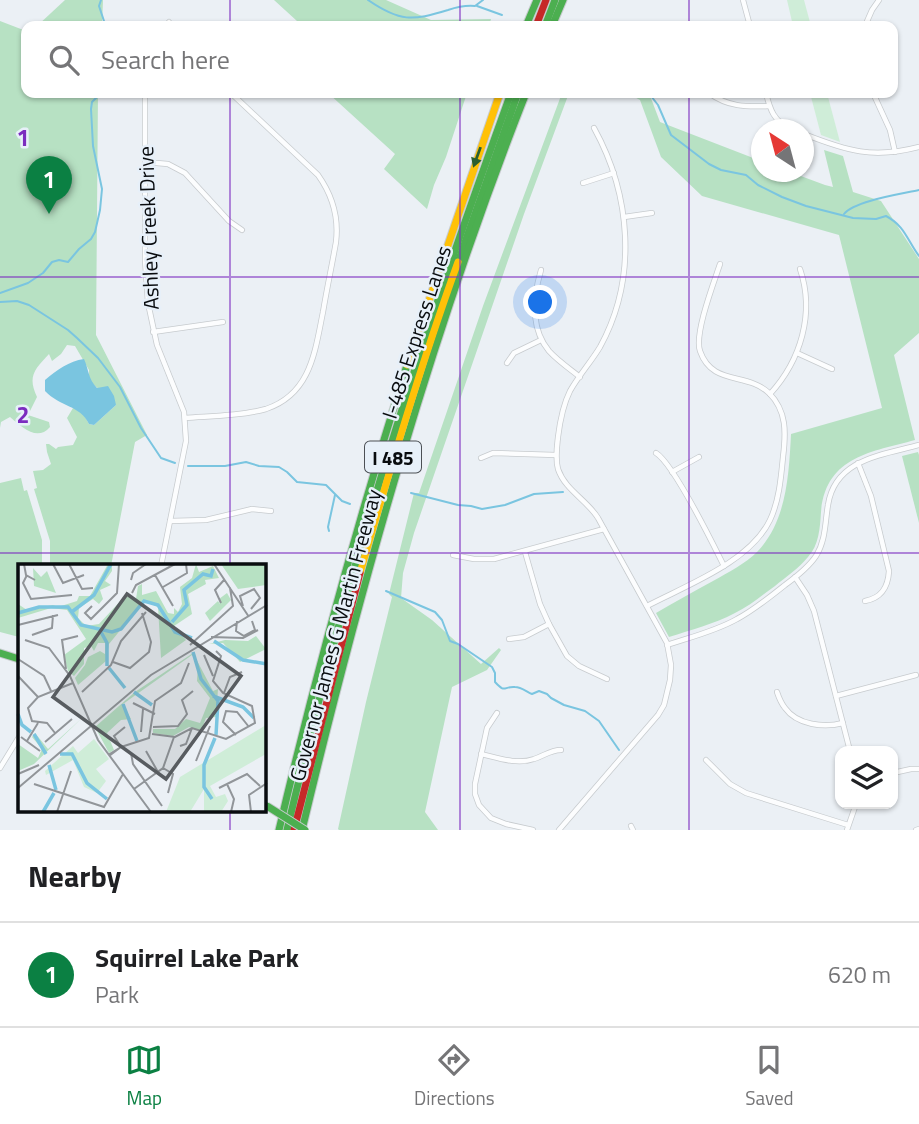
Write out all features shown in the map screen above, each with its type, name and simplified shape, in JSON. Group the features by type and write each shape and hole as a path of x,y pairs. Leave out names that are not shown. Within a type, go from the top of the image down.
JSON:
{"main road":[{"path":"526,21 531,0"},
{"path":"528,21 537,0"},
{"path":"538,21 546,0"},
{"path":"547,21 555,0"},
{"path":"554,21 563,0"},
{"name":"Governor James G Martin Freeway","path":"279,830 320,660 379,454 434,280 498,98"},
{"name":"I-485 Express Lanes","path":"287,830 344,602 401,408 465,218 509,98"},
{"name":"I-485 Express Lanes","path":"300,830 345,628 391,465 438,316 516,98"},
{"name":"Governor James G Martin Freeway","path":"300,830 396,474 439,336 524,98"},
{"path":"0,653 18,659"},
{"path":"266,807 300,830"}],"street":[{"path":"743,0 749,21"},
{"path":"868,21 878,1"},
{"name":"Ashley Creek Drive","path":"145,98 145,273 148,303 162,360 185,418 186,446 161,564"},
{"path":"185,418 253,412 280,402 295,391 307,374 314,355 336,242 334,206 318,175 236,98"},
{"path":"717,98 738,106 769,106"},
{"path":"767,98 777,119"},
{"path":"875,98 890,130 895,152"},
{"path":"559,830 660,711 666,697 671,665 667,645 647,606 591,507 572,491 562,478 556,455 562,412 570,391 603,340 619,297 625,263 624,217 614,173 594,128"},
{"path":"814,138 865,153 895,152 919,147"},
{"path":"145,162 168,164 185,173 229,221 242,230"},
{"path":"583,183 614,173"},
{"path":"624,217 652,213"},
{"path":"647,606 740,556 760,538 776,503 785,423 782,411 764,389 716,372 707,364 699,350 698,336 720,264"},
{"path":"770,394 797,353 803,335 806,313 805,285 800,269"},
{"path":"541,270 534,306 541,340 553,356 580,377"},
{"path":"153,332 223,321"},
{"path":"507,363 514,354 541,340"},
{"path":"797,353 832,369"},
{"path":"667,645 718,629 738,619 795,578 811,562 821,545 828,503 836,482 846,471 868,458 919,445"},
{"path":"481,458 493,453 556,455"},
{"path":"656,453 666,461 673,472 724,566"},
{"path":"673,472 699,457"},
{"path":"858,463 871,496 889,571 888,584 881,593 865,601"},
{"path":"170,521 206,520 252,509 271,511"},
{"path":"453,555 485,560 525,552 604,528"},
{"path":"525,552 536,594 549,624 571,660 607,678"},
{"path":"795,578 812,604 849,746"},
{"path":"509,639 524,637 549,624"},
{"path":"836,696 916,676"},
{"path":"777,692 786,709 797,719 829,726 843,723"},
{"path":"497,713 486,728 474,789 477,799 483,811 498,822 533,830"},
{"path":"0,768 18,739"},
{"path":"481,754 522,762 561,750"},
{"path":"706,760 730,784 746,793 848,828 854,809"},
{"path":"898,772 919,769"}],"green space":[{"path":"65,0 103,0 102,21 42,21"},
{"path":"274,0 386,0 431,20 491,19 490,21 297,21"},
{"path":"787,0 804,0 810,21 792,21"},
{"path":"0,21 21,29 21,98 98,98 96,335 147,435 135,442 111,564 50,564 50,541 34,489 37,488 33,471 43,470 51,464 46,444 56,449 73,445 77,437 67,418 73,408 83,414 89,424 94,425 116,405 91,382 89,370 75,346 67,345 52,361 49,354 34,373 33,384 37,397 28,415 49,422 50,427 35,433 10,417 1,422 0,428"},
{"path":"333,98 465,98 427,209 384,169 395,154"},
{"path":"560,98 567,98 524,214 414,533 403,573 401,598 432,620 481,664 499,648 501,650 487,670 452,687 425,812 438,830 339,830 392,597 389,594 414,493 419,493 483,306"},
{"path":"636,98 651,98 660,122 751,157 751,182 814,181 833,187 824,150 843,156 853,192 881,201 919,259 919,333 894,355 915,440 868,453 842,468 825,493 815,547 788,576 727,617 669,637 656,613 742,564 768,539 785,496 791,434 882,408 839,235 702,196 661,157 640,100"},
{"path":"811,98 828,98 840,142 821,135"},
{"path":"918,452 919,455 919,523 902,456"},
{"path":"21,478 42,540 42,564 18,564 18,637 0,632 0,483"}],"water":[{"path":"84,359 94,385 97,388 108,386 116,405 94,425 89,424 75,409 45,391 45,380 63,366"}],"waterway":[{"path":"101,0 99,6 104,21"},
{"path":"368,0 389,12 406,17 436,14 461,6 475,6 483,0"},
{"path":"477,6 502,15"},
{"path":"0,293 28,283 43,273 52,262 68,262 95,232 102,189 93,146 91,109 96,98"},
{"path":"653,98 671,135 709,164 721,170 746,175 758,185 806,206 853,218 876,219 886,216 902,229 919,256"},
{"path":"844,214 857,205 919,190"},
{"path":"0,302 17,301 29,305 77,338 98,358 120,387 141,428 161,458 175,463"},
{"path":"188,466 225,466 246,462 279,467 297,482 326,485 342,501 350,504"},
{"path":"411,493 482,509 505,505 534,494 563,492"},
{"path":"329,531 335,495"},
{"path":"386,591 435,612 442,620 450,641 492,667 495,682 501,688 517,687 532,694 539,691 564,705 585,711 599,721 619,750"}],"traffic: fast":[{"path":"528,21 537,0"},
{"path":"547,21 555,0"},
{"path":"554,21 563,0"},
{"path":"287,830 376,494 431,321 509,98"},
{"path":"458,262 516,98"},
{"path":"302,830 349,643 401,457 460,274 524,98"},
{"path":"279,830 339,596 407,365"},
{"path":"0,653 18,659"},
{"path":"267,806 305,830"}],"traffic: slow":[{"path":"407,365 498,98"},
{"path":"360,573 394,456 458,262"}],"traffic: jam":[{"path":"538,21 546,0"},
{"path":"294,830 360,573"}],"place":[{"name":"Squirrel Lake Park","path":"49,214"}]}
